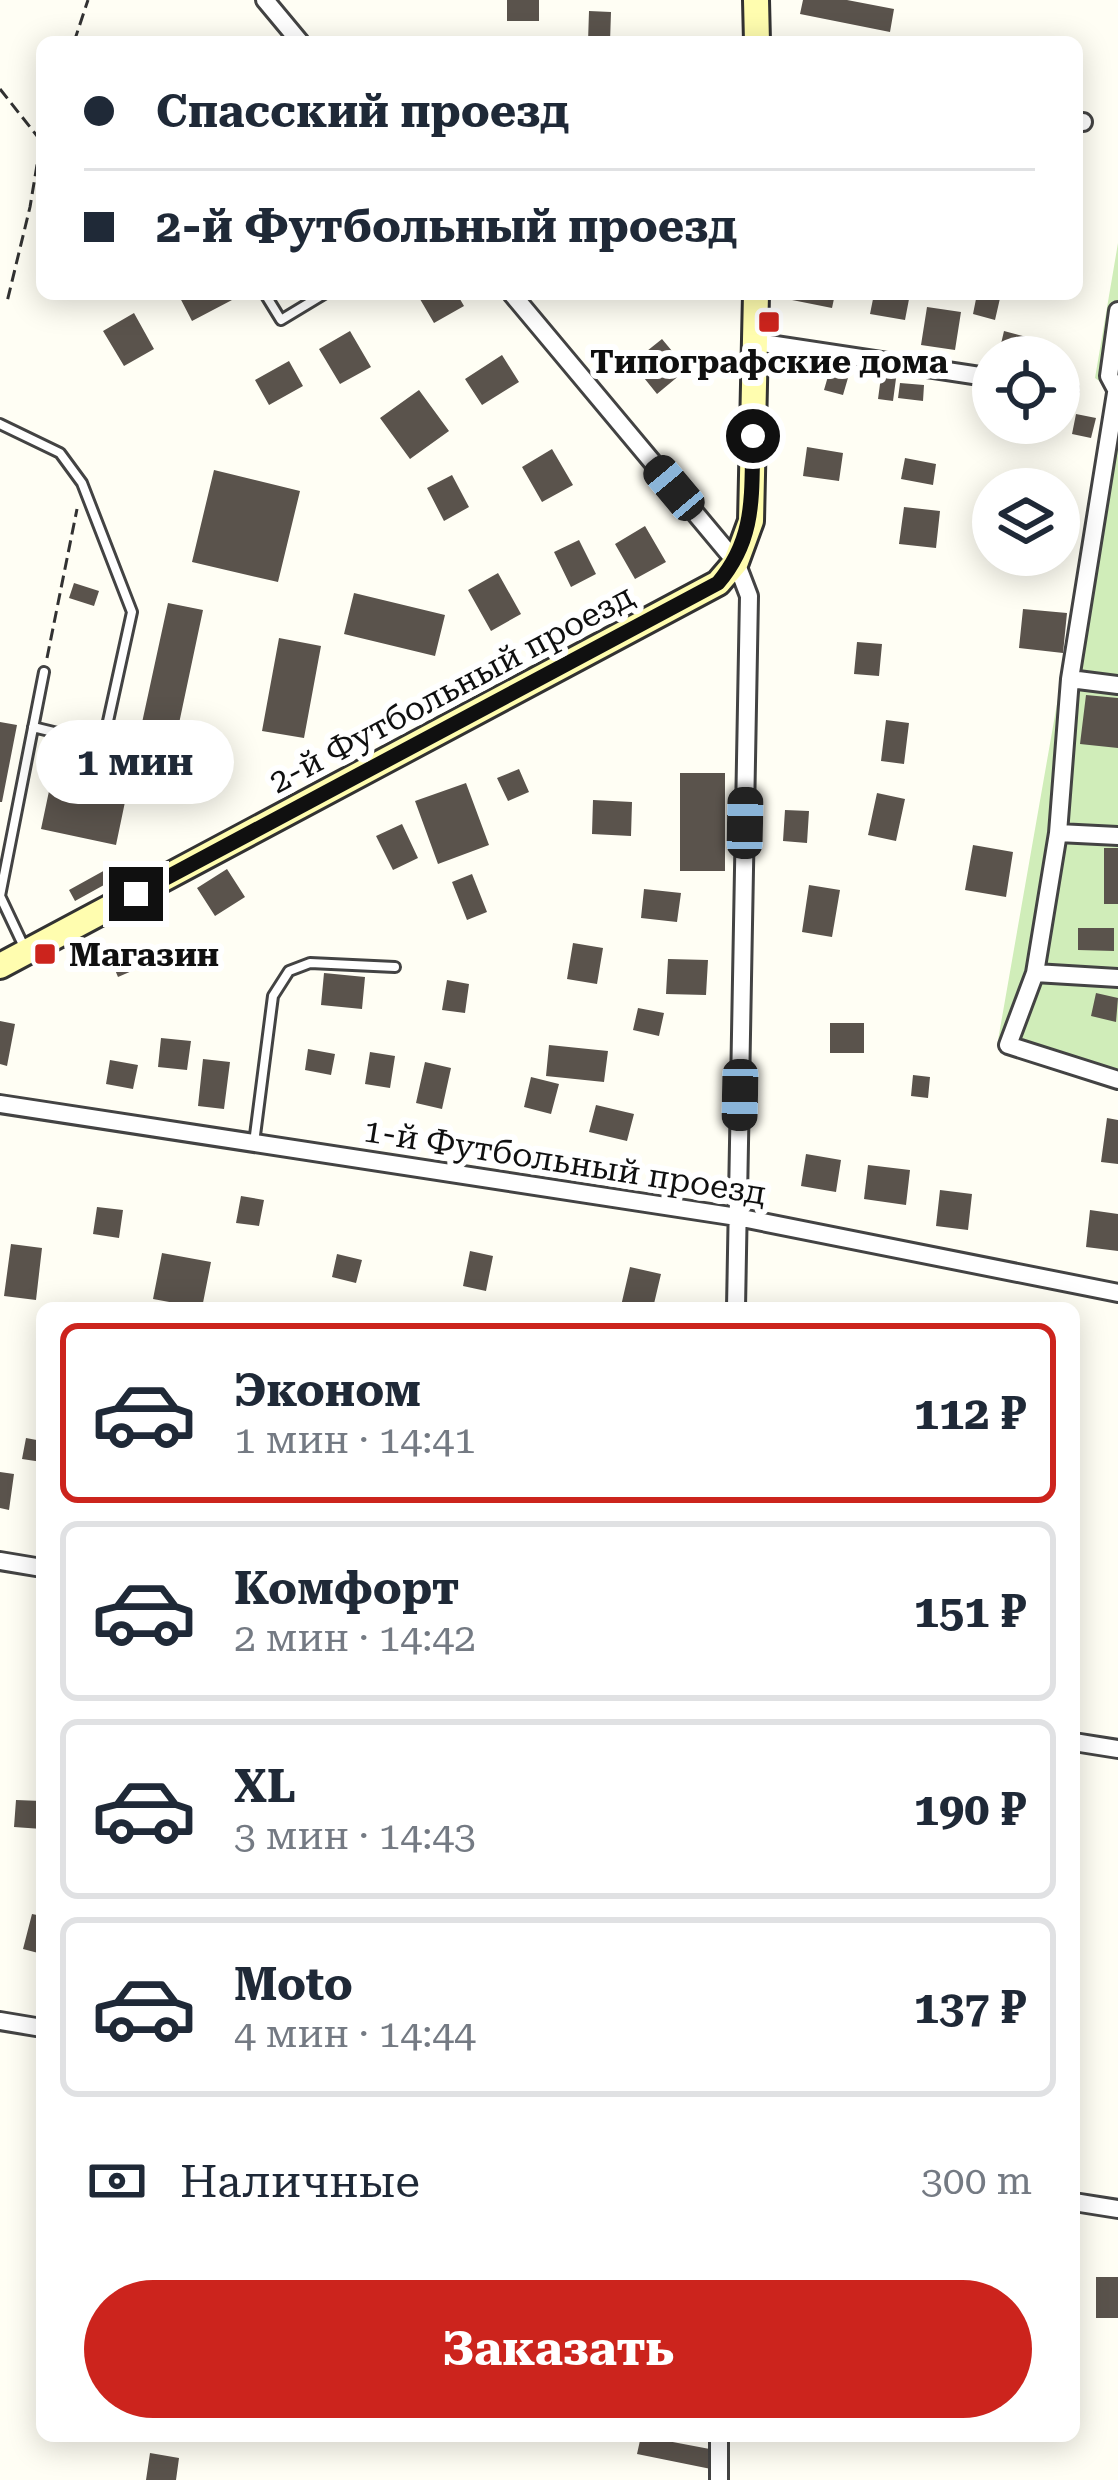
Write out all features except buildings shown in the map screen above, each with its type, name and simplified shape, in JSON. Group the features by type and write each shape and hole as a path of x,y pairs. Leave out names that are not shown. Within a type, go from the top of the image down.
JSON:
{"street":[{"path":"265,0 296,36"},
{"path":"757,0 757,36"},
{"path":"517,300 736,562 749,596 736,1302"},
{"path":"736,562 751,521 756,300"},
{"path":"1118,311 1109,500 1070,679 1058,833 1035,973 1008,1045 1118,1081"},
{"path":"756,342 972,375"},
{"name":"2-й Футбольный проезд","path":"0,966 718,583 736,562"},
{"path":"1070,679 1118,685"},
{"path":"1058,833 1118,836"},
{"path":"1035,973 1118,979"},
{"name":"1-й Футбольный проезд","path":"0,1104 737,1217 1118,1293"},
{"path":"0,1561 36,1567"},
{"path":"1080,1743 1118,1749"},
{"path":"0,2021 36,2027"},
{"path":"1080,2203 1118,2210"},
{"path":"719,2442 719,2480"}],"lane":[{"path":"269,300 281,320 314,300"},
{"path":"0,424 60,453 82,483 132,612 103,744 33,727"},
{"path":"26,952 0,896 44,672"},
{"path":"254,1143 273,995 289,971 310,963 394,967"}],"path":[{"path":"76,36 88,0"},
{"path":"0,89 36,133"},
{"path":"7,302 36,177"},
{"path":"44,672 82,483"}],"green space":[{"path":"1118,243 1118,1077 997,1046 1112,390 1095,378"}],"place":[{"name":"Типографские дома","path":"769,322"},
{"name":"Магазин","path":"45,954"}],"route":[{"path":"136,894 718,583 736,562 751,521 753,436"}]}
